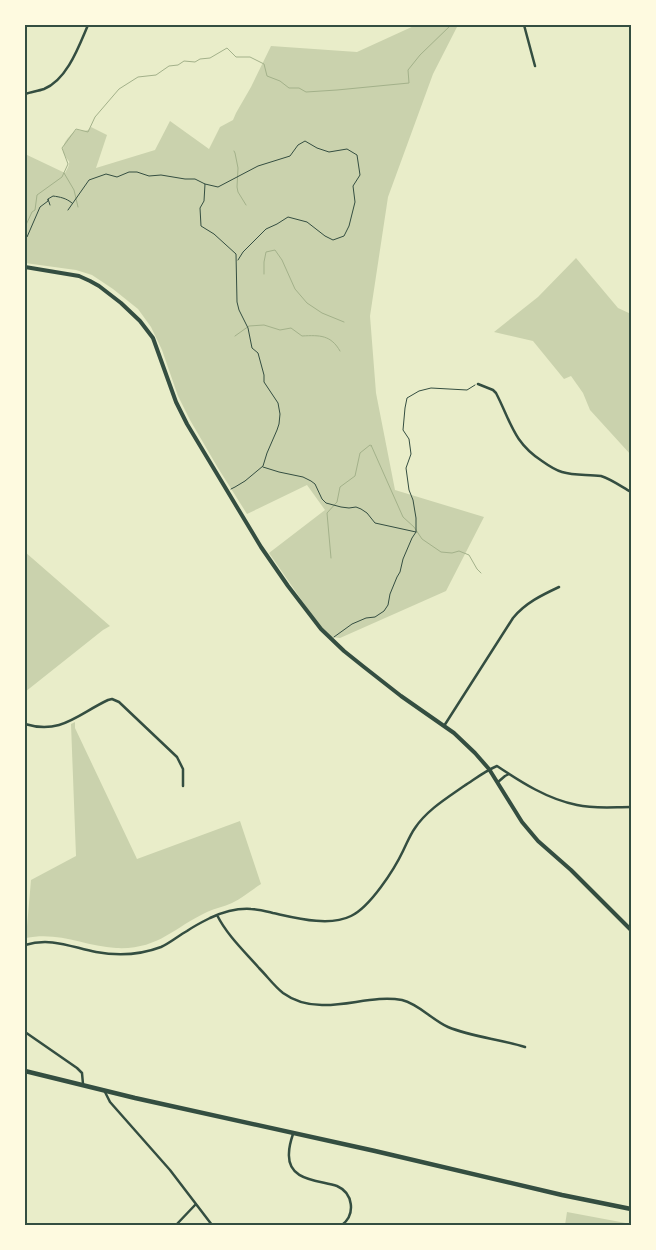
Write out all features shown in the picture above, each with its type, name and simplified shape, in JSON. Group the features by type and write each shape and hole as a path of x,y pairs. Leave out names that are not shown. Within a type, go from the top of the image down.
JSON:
{"highway":[{"path":"25,1071 293,1134 631,1209"}],"street":[{"path":"25,94 44,89 60,78 77,50 88,25"},
{"path":"524,25 535,66"},
{"path":"25,267 79,276 90,281 99,286 140,321 153,338 176,402 187,424 261,547 321,629 344,651 454,733 475,753 488,769 522,822 538,841 571,870 631,930"},
{"path":"478,384 496,393 510,426 520,442 539,459 552,468 563,472 602,476 631,492"},
{"path":"444,726 513,618 534,600 559,587"},
{"path":"25,724 40,728 56,727 112,699 119,702 177,757 183,769 183,786"},
{"path":"25,945 39,941 66,944 106,953 128,954 162,947 217,914 236,909 252,908 324,921 336,921 352,916 365,907 381,886 422,819 432,809 488,769 496,766 549,796 577,805 631,807"},
{"path":"497,784 509,774"},
{"path":"217,914 232,938 284,994 294,1000 323,1005 396,999 405,1001 432,1018 466,1033 525,1047"},
{"path":"25,1032 78,1068 82,1073 83,1086"},
{"path":"104,1090 110,1102 170,1170 212,1225"},
{"path":"293,1134 288,1154 293,1170 301,1177 337,1186 348,1195 351,1203 349,1218 342,1225"},
{"path":"176,1225 196,1204"}],"path":[{"path":"68,210 89,180 106,174 117,177 129,172 137,172 149,176 162,174 176,178 195,179 218,187 258,166 290,156 298,145 305,142 328,152 347,149 358,155 360,175 353,186 355,202 349,226 344,236 333,240 307,222 288,217 266,228 243,252 237,262"},
{"path":"205,184 204,201 200,208 201,226 214,234 236,254 239,310 248,328 252,348 258,353 264,382 280,409 279,424 266,453 263,466 245,481 228,490"},
{"path":"26,237 40,207 48,199 53,196 60,197 67,199 72,204"},
{"path":"48,199 50,204"},
{"path":"332,639 352,624 366,618 375,617 384,611 388,605 390,594 400,572 403,559 416,532 416,518 406,468 411,454 409,439 403,430 407,398 418,391 431,388 467,390 478,384"},
{"path":"263,466 311,481 316,484 322,499 326,503 349,508 356,507 367,513 375,523 416,532"}],"green space":[{"path":"416,25 458,25 433,74 388,197 370,316 376,393 395,490 484,517 446,591 340,638 331,637 321,628 269,553 325,510 307,485 247,514 190,420 178,396 162,350 151,327 138,309 92,275 76,270 25,263 25,154 65,173 69,162 63,151 66,141 76,130 86,131 91,127 107,135 96,168 155,150 170,121 209,149 220,127 233,120 271,46 357,52"},
{"path":"576,258 618,308 631,314 631,455 590,410 583,393 571,376 564,379 533,341 494,332 538,297"},
{"path":"25,552 110,626 25,692"},
{"path":"75,722 75,728 137,859 240,821 261,884 232,903 195,918 165,937 131,948 105,947 49,936 26,938 31,880 76,856 71,724"},
{"path":"567,1212 631,1224 631,1225 565,1225"}],"waterway":[{"path":"25,227 32,212 35,210 37,195 62,177 68,164 62,148 76,129 88,132 95,117 119,89 138,77 156,75 169,66 178,65 184,61 195,62 200,59 210,58 227,48 236,57 250,57 264,64 267,76 280,81 289,88 299,88 306,92 409,83 408,70 420,55 451,25"},
{"path":"234,151 238,168 238,192 246,205"},
{"path":"64,173 74,190 78,207"},
{"path":"264,274 266,252 275,250 282,260 295,289 307,303 322,313 344,322"},
{"path":"235,336 249,326 264,325 280,330 291,328 302,336 320,336 329,339 340,351"},
{"path":"331,558 327,513 337,502 340,487 355,476 360,453 370,445"},
{"path":"371,446 403,517 414,527 422,539 441,552 452,553 459,551 469,555 481,573"}]}
